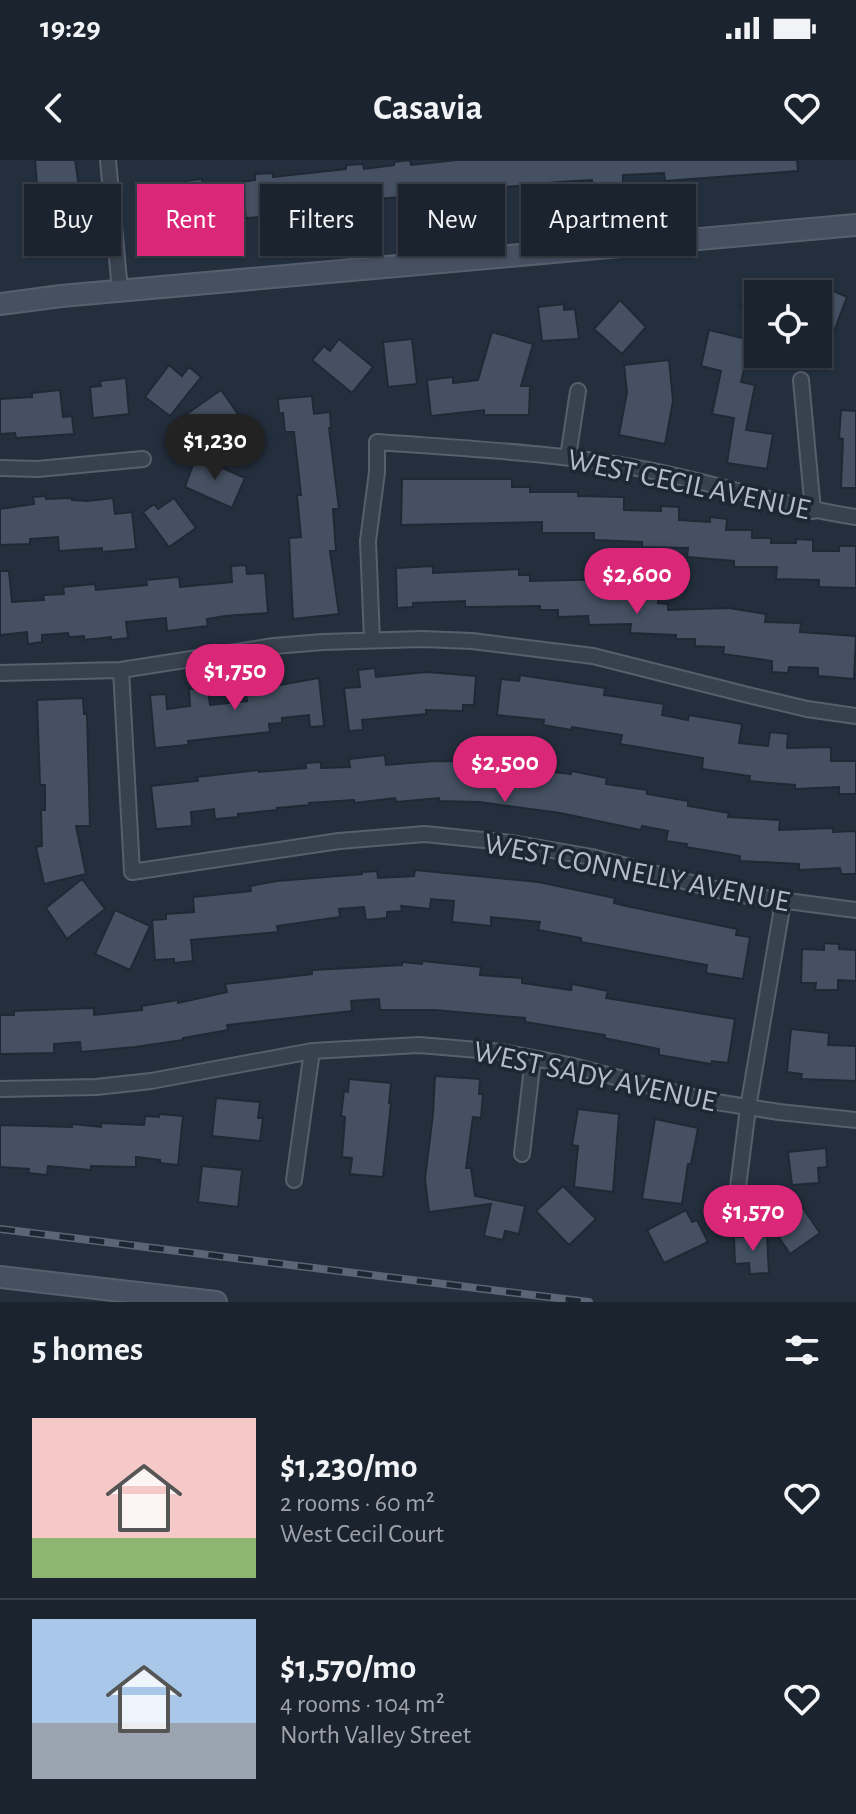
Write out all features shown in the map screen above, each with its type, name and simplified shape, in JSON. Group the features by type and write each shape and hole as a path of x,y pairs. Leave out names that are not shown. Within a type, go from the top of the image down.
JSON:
{"main road":[{"path":"0,304 856,225"},
{"path":"0,1277 216,1302"}],"street":[{"path":"108,160 120,291"},
{"path":"801,380 813,511"},
{"path":"568,457 578,391"},
{"name":"WEST CECIL AVENUE","path":"372,640 368,541 377,472 377,442 568,457 658,472 813,511 856,517"},
{"path":"0,468 38,469 143,459"},
{"path":"0,673 121,670 274,646 372,640 472,641 593,656 766,700 856,716"},
{"name":"WEST CONNELLY AVENUE","path":"121,670 132,872 339,841 425,834 512,843 592,857 685,883 783,902 856,910"},
{"path":"738,1187 748,1108 783,902"},
{"name":"WEST SADY AVENUE","path":"0,1089 96,1087 151,1081 312,1051 419,1045 533,1058 660,1091 748,1108 856,1120"},
{"path":"294,1180 312,1051"},
{"path":"522,1154 533,1058"}],"building":[{"path":"35,160 75,160 79,184 37,184"},
{"path":"410,160 411,165 457,160 797,160 798,171 665,181 664,173 623,175 623,184 592,184 592,180 505,187 505,184 398,184 398,197 382,199 382,184 260,184 260,217 246,218 244,184 225,184 255,180 255,174 273,173 273,177 346,169 346,165 363,164 364,169 394,165 394,162"},
{"path":"202,179 203,184 186,184 186,181"},
{"path":"832,290 847,297 832,330"},
{"path":"620,300 646,327 622,354 594,329"},
{"path":"564,304 564,310 575,309 579,339 542,341 538,307"},
{"path":"709,330 744,338 741,382 755,385 746,430 773,434 767,469 727,463 734,418 712,414 721,371 701,366"},
{"path":"492,332 533,344 521,386 530,386 529,415 484,415 484,410 431,416 427,380 453,377 453,383 478,380"},
{"path":"339,339 373,367 352,393 312,360 324,346 330,351"},
{"path":"412,339 417,384 388,387 383,342"},
{"path":"669,360 673,401 665,444 619,435 627,392 624,365"},
{"path":"169,365 182,376 189,367 201,377 170,416 145,397"},
{"path":"126,378 129,414 93,418 90,387 101,386 100,381"},
{"path":"60,390 63,417 72,416 74,434 16,438 15,433 0,434 0,399 32,397 32,393"},
{"path":"221,390 240,417 197,447 178,420"},
{"path":"312,396 314,414 330,412 329,428 339,509 333,509 336,551 330,551 339,614 293,619 289,538 301,537 297,495 301,495 294,432 285,432 278,399"},
{"path":"841,410 856,411 856,488 841,488"},
{"path":"196,456 245,478 232,508 185,487"},
{"path":"402,479 512,479 512,487 530,487 530,492 578,492 578,496 624,497 624,510 661,511 661,506 679,507 679,520 710,522 710,517 727,519 726,530 752,530 752,538 771,538 771,543 813,540 813,551 839,551 839,546 856,546 856,588 819,587 819,580 776,579 777,567 734,567 734,561 687,557 688,548 642,547 642,542 594,540 594,533 542,533 542,522 401,525"},
{"path":"45,496 46,499 88,501 113,498 115,514 132,512 136,549 59,551 58,537 30,539 30,544 0,545 0,509 34,504 33,497"},
{"path":"174,498 196,528 169,547 143,512 154,504 158,509"},
{"path":"246,565 247,574 265,573 268,613 207,619 208,626 167,631 166,618 126,622 128,638 111,640 111,637 84,640 84,636 69,637 68,633 42,635 42,642 28,644 27,632 0,635 0,571 9,571 12,602 44,600 43,595 64,594 63,587 95,584 96,590 147,585 146,580 179,577 180,587 232,582 231,566"},
{"path":"433,566 433,573 519,569 519,575 530,575 530,581 617,579 617,596 659,597 658,603 668,604 668,610 729,608 766,614 765,622 801,623 800,632 856,636 854,679 818,676 818,668 789,667 788,673 772,672 772,661 723,654 724,647 695,646 695,639 676,639 676,635 630,633 631,624 589,625 588,616 558,617 558,610 540,610 540,606 465,607 465,601 413,603 413,607 397,608 396,568"},
{"path":"375,668 376,677 427,672 476,676 474,705 463,705 463,711 426,710 426,714 362,720 363,730 349,731 344,688 360,687 358,670"},
{"path":"520,675 605,688 604,695 664,704 662,715 688,720 689,715 742,724 739,743 768,746 770,732 788,734 787,748 831,747 831,761 856,761 856,794 839,794 839,787 795,789 795,785 749,781 750,776 702,769 703,758 620,744 622,735 572,727 571,730 543,725 544,720 497,715 501,679 519,681"},
{"path":"278,677 279,685 319,678 324,726 310,727 309,715 282,718 282,723 269,724 270,732 155,748 150,695 166,694 167,709 190,706 189,689 208,688 210,705 247,701 245,684"},
{"path":"83,698 84,714 87,714 90,826 76,826 86,874 44,884 36,847 42,846 41,810 45,810 45,785 40,785 37,700"},
{"path":"385,755 386,765 435,761 487,762 488,759 523,768 571,774 571,771 607,778 606,784 647,790 647,794 688,801 688,806 729,813 728,817 780,820 779,830 833,828 833,832 856,831 856,874 841,874 840,868 799,870 799,864 740,861 740,856 666,841 668,831 642,826 641,830 560,813 479,802 439,801 439,798 309,803 215,819 214,809 191,812 192,826 156,829 151,786 198,781 197,777 306,768 306,763 321,762 321,768 350,767 349,759"},
{"path":"415,870 538,882 615,898 614,903 626,906 737,929 736,935 750,937 743,979 706,973 707,965 581,942 581,938 538,930 540,922 491,917 491,926 452,922 454,901 431,899 430,909 401,906 402,911 387,912 387,918 366,920 364,907 339,909 340,917 277,926 278,932 191,940 193,961 174,963 174,959 155,960 152,920 166,919 166,914 194,912 193,897 251,891 250,886 277,881 362,872 377,871 378,878 414,876"},
{"path":"82,879 105,909 67,939 46,908"},
{"path":"115,910 150,926 130,970 95,954"},
{"path":"824,943 839,944 839,949 856,950 856,981 838,980 838,990 815,990 816,983 801,983 802,949 824,950"},
{"path":"422,961 481,967 480,975 522,978 522,983 571,990 572,984 608,991 606,998 735,1019 728,1063 712,1061 711,1064 659,1055 659,1049 604,1038 605,1035 525,1022 525,1018 435,1010 380,1010 379,999 351,1001 352,1011 227,1025 228,1030 135,1047 81,1052 80,1042 54,1044 54,1053 0,1054 0,1015 14,1015 14,1011 94,1008 94,1015 142,1010 142,1006 178,1000 178,1003 227,992 225,984 312,974 312,970 402,965 402,962 422,964"},
{"path":"791,1029 829,1033 828,1045 856,1046 856,1081 801,1079 802,1074 787,1072"},
{"path":"435,1076 480,1079 479,1094 483,1094 481,1118 473,1117 466,1168 471,1168 475,1196 525,1206 519,1234 505,1231 503,1240 484,1236 491,1204 429,1212 425,1179"},
{"path":"349,1079 391,1083 383,1177 350,1174 352,1158 342,1157 345,1117 341,1116"},
{"path":"216,1098 260,1102 258,1118 263,1118 260,1141 212,1136"},
{"path":"578,1109 619,1114 613,1192 574,1187 578,1146 572,1145"},
{"path":"159,1114 183,1116 178,1165 136,1157 136,1167 91,1166 91,1170 48,1166 47,1175 28,1173 29,1169 0,1167 0,1125 144,1125 145,1116 159,1117"},
{"path":"655,1119 698,1128 682,1204 642,1199"},
{"path":"826,1148 827,1167 818,1168 819,1183 792,1185 788,1152"},
{"path":"202,1166 242,1170 238,1207 198,1202"},
{"path":"563,1186 596,1219 569,1245 536,1211"},
{"path":"798,1201 820,1233 790,1254 768,1221"},
{"path":"686,1210 692,1222 697,1220 708,1242 664,1263 647,1230"},
{"path":"767,1236 769,1273 750,1274 749,1263 735,1264 734,1237"}],"railway":[{"path":"0,1229 589,1302"}]}
